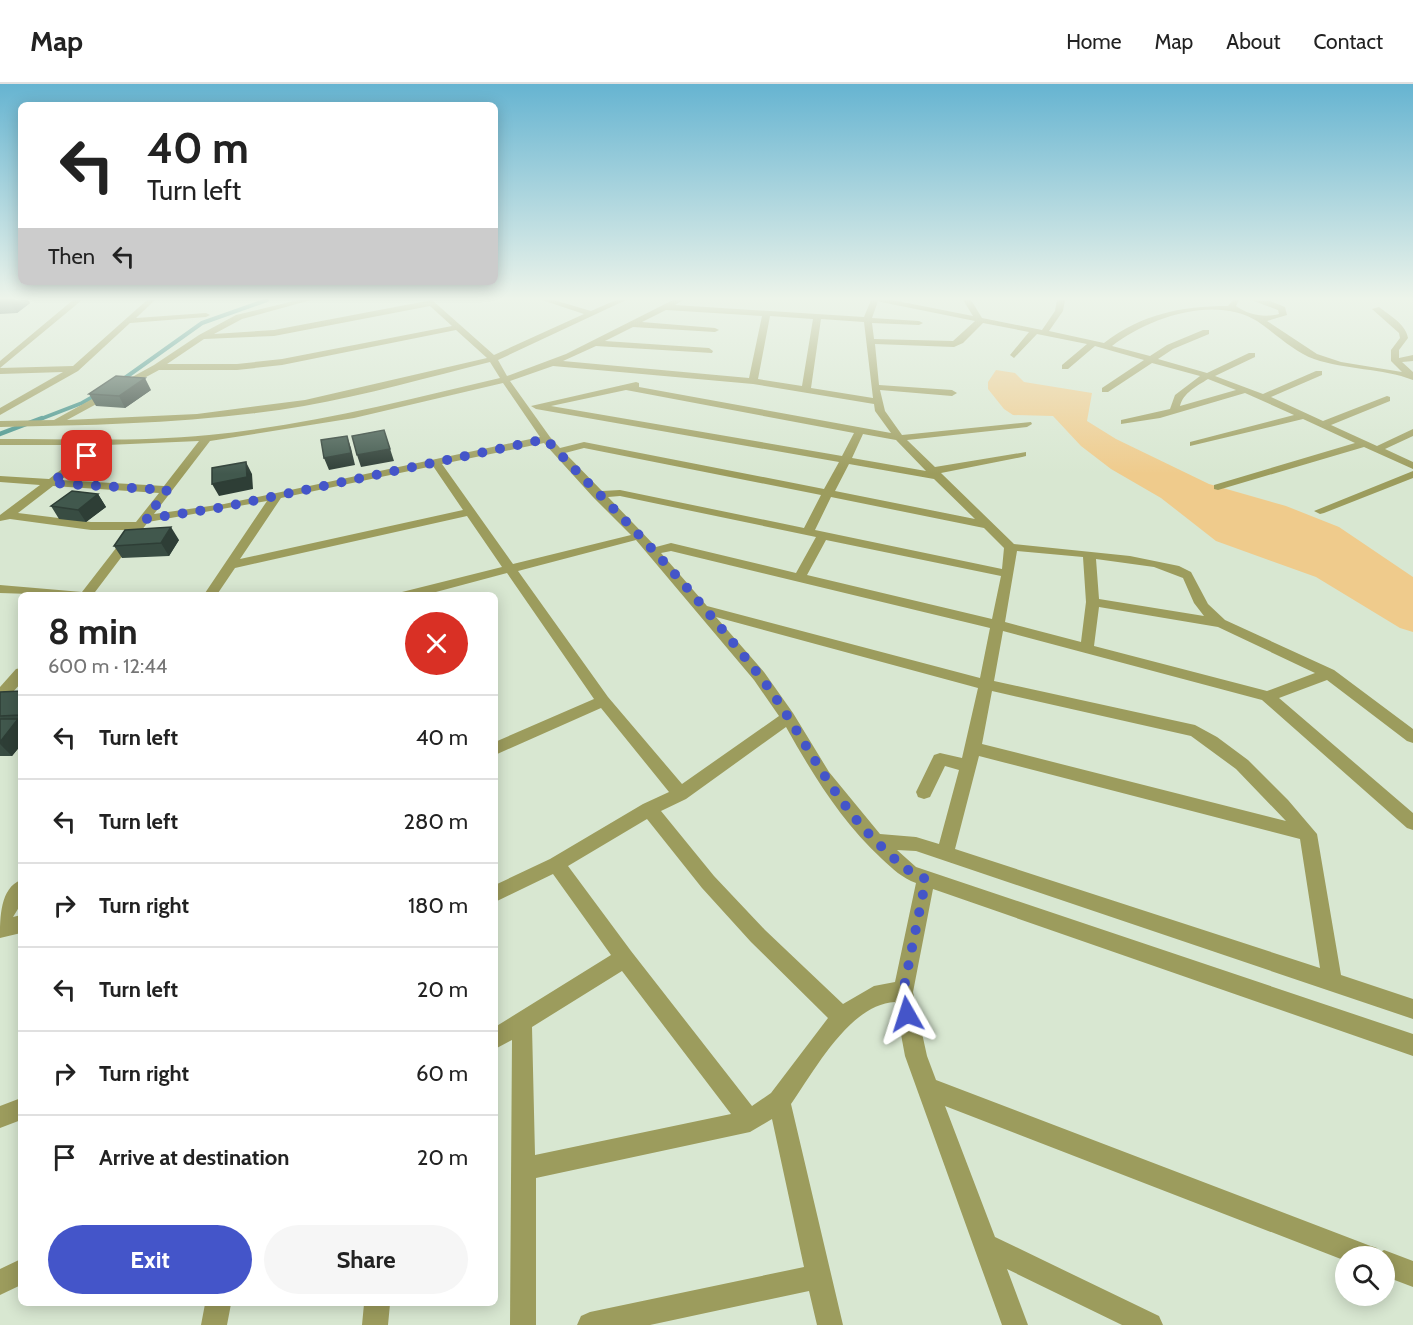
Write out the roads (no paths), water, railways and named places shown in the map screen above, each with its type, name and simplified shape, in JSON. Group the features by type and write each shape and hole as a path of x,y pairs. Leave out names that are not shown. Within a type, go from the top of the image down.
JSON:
{"street":[{"path":"0,412 75,369 87,358"},
{"path":"34,441 55,423 171,358"},
{"path":"157,367 237,367 303,358"},
{"path":"0,442 104,442 207,438 263,431 354,416 504,380 562,358"},
{"path":"675,358 705,363 753,381 878,402"},
{"path":"705,363 707,358"},
{"path":"753,381 758,358"},
{"path":"806,390 811,358"},
{"path":"872,358 875,387 884,419 899,438 1010,547 1133,560 1176,569 1192,581 1199,600 1208,614 1220,623 1329,674 1413,737"},
{"path":"1065,367 1076,358"},
{"path":"1149,358 1246,390 1413,466"},
{"path":"1174,411 1177,398 1208,376 1246,358"},
{"path":"1320,358 1340,364 1413,377"},
{"path":"1395,358 1395,361 1413,377"},
{"path":"1395,361 1413,358"},
{"path":"0,424 140,421 257,411 305,403 493,359 504,380 530,407 546,439 597,495 654,550 759,676 846,808 875,841 910,873 1413,1045"},
{"path":"1105,390 1153,359"},
{"path":"550,363 680,373"},
{"path":"530,407 626,387 680,373 705,363"},
{"path":"0,371 75,369"},
{"path":"1263,397 1319,373"},
{"path":"626,387 899,438 1027,424"},
{"path":"875,387 952,393"},
{"path":"1125,422 1174,411 1246,390"},
{"path":"1322,425 1387,399"},
{"path":"530,407 935,473 1022,454"},
{"path":"1194,444 1302,416"},
{"path":"808,532 860,431"},
{"path":"1376,450 1413,432"},
{"path":"88,592 207,438"},
{"path":"4,518 91,526 143,523 546,439"},
{"path":"4,518 104,442"},
{"path":"1218,487 1363,444"},
{"path":"557,452 584,445 988,525"},
{"path":"436,463 603,701 680,794"},
{"path":"1320,511 1413,474"},
{"path":"0,479 167,490"},
{"path":"597,495 620,493 1008,574"},
{"path":"212,592 276,496"},
{"path":"230,565 470,512"},
{"path":"800,577 823,535"},
{"path":"418,592 639,536"},
{"path":"654,550 671,547 800,577 998,625 1267,696 1413,823"},
{"path":"945,855 973,748 1008,574 1010,547"},
{"path":"1087,648 1093,602 1089,555"},
{"path":"0,589 36,592"},
{"path":"1093,602 1220,623"},
{"path":"703,609 986,685 1195,731 1219,743 1246,765 1308,834 1332,983"},
{"path":"1267,696 1329,674"},
{"path":"498,748 603,701"},
{"path":"498,893 556,864 649,809 680,794 788,717"},
{"path":"973,748 1308,834"},
{"path":"924,792 940,759 969,766"},
{"path":"649,809 708,882 759,936 842,1017"},
{"path":"875,841 916,844 1413,1009"},
{"path":"556,864 624,958 750,1121"},
{"path":"926,879 903,992 916,1056 1015,1325"},
{"path":"0,922 18,893"},
{"path":"0,929 18,925"},
{"path":"498,1037 624,958"},
{"path":"524,1169 750,1121 779,1101 842,1017 861,1003 881,993 903,992"},
{"path":"522,1023 524,1325"},
{"path":"928,1088 1339,1246"},
{"path":"779,1101 830,1325"},
{"path":"0,1117 18,1110"},
{"path":"985,1245 1150,1325"},
{"path":"1395,1267 1413,1274"},
{"path":"0,1282 18,1273"},
{"path":"590,1325 819,1276"},
{"path":"214,1325 218,1306"},
{"path":"375,1325 377,1306"}],"waterway":[{"path":"122,380 153,358"},
{"path":"38,420 82,403 98,394"},
{"path":"0,434 42,418"}]}
